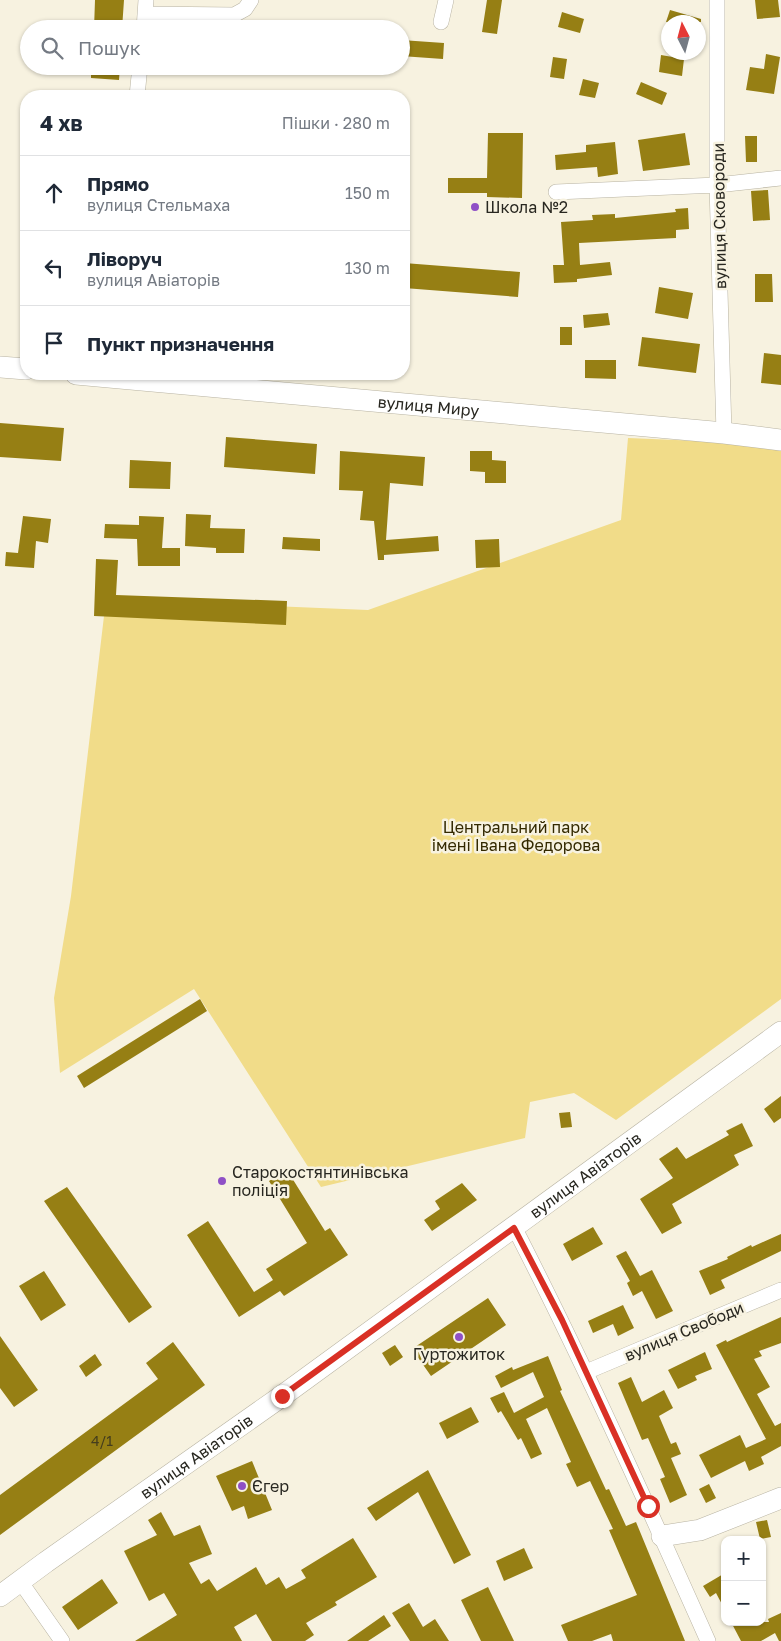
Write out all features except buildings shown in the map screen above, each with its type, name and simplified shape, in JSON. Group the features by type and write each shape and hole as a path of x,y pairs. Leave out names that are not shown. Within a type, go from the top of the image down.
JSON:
{"street":[{"path":"145,14 234,15 244,9 252,0"},
{"path":"441,22 446,0"},
{"name":"вулиця Сковороди","path":"717,0 718,185 724,433"},
{"path":"137,90 139,75"},
{"path":"556,192 718,185 781,178"},
{"path":"0,367 20,369"},
{"name":"вулиця Миру","path":"165,380 781,440"},
{"name":"вулиця Авіаторів","path":"0,1596 282,1396 781,1032"},
{"path":"514,1228 562,1320 662,1536 708,1641"},
{"name":"вулиця Свободи","path":"586,1372 781,1290"},
{"path":"662,1536 700,1530 781,1498"},
{"path":"20,1582 62,1641"}],"green space":[{"name":"Центральний парк імені Івана Федорова","path":"628,438 747,443 781,448 781,999 616,1120 574,1093 530,1102 525,1138 321,1187 194,989 60,1073 54,998 71,896 106,599 368,610 621,520"}],"place":[{"name":"Школа №2","path":"475,207"},
{"name":"Старокостянтинівська поліція","path":"222,1181"},
{"name":"Гуртожиток","path":"459,1337"},
{"name":"Єгер","path":"242,1486"}],"route":[{"path":"282,1396 514,1228 562,1320 648,1506"}]}
